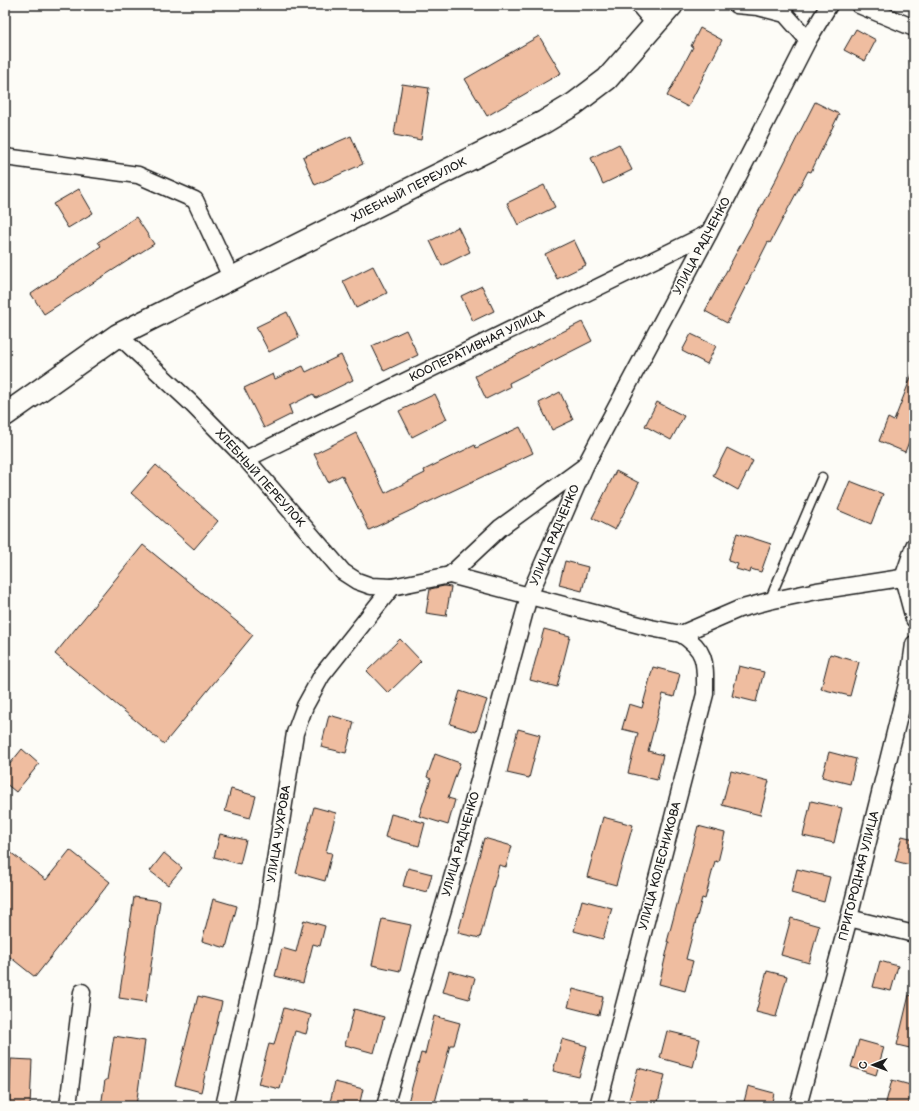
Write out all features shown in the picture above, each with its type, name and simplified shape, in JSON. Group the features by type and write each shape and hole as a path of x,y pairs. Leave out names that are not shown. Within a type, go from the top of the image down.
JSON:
{"street":[{"path":"639,5 656,25"},
{"name":"ХЛЕБНЫЙ ПЕРЕУЛОК","path":"5,415 118,335 544,122 574,104 607,79 672,5"},
{"path":"736,5 777,8 785,14 808,40"},
{"name":"УЛИЦА РАДЧЕНКО","path":"386,1106 458,858 529,596 585,466 709,233 808,40 829,5"},
{"path":"859,5 914,28"},
{"path":"5,156 138,175 195,200 232,278"},
{"name":"КООПЕРАТИВНАЯ УЛИЦА","path":"246,459 709,233"},
{"name":"ХЛЕБНЫЙ ПЕРЕУЛОК","path":"118,335 190,402 246,459 343,572 357,581 371,586 392,587 450,575"},
{"path":"450,575 500,528 585,466"},
{"path":"914,546 909,577 914,618"},
{"path":"450,575 681,634 739,609 769,601 817,591 909,577"},
{"name":"УЛИЦА ЧУХРОВА","path":"224,1106 264,931 295,733 305,706 322,675 392,587"},
{"name":"УЛИЦА КОЛЕСНИКОВА","path":"598,1106 705,694 705,668 700,651 694,642 681,634"},
{"name":"ПРИГОРОДНАЯ УЛИЦА","path":"798,1106 848,918 910,672 914,644"},
{"path":"848,918 914,934"},
{"path":"68,1106 82,992"}],"lane":[{"path":"769,601 822,477"}],"building":[{"path":"700,28 722,40 688,107 667,96 693,47 691,46"},
{"path":"856,29 876,40 865,61 844,50"},
{"path":"539,36 561,73 487,116 465,79"},
{"path":"402,84 429,88 421,140 394,135"},
{"path":"815,102 839,114 811,172 808,171 770,243 768,242 727,323 705,311 776,179"},
{"path":"351,136 363,164 315,185 303,157"},
{"path":"619,144 632,170 603,184 591,158"},
{"path":"544,185 555,207 518,225 507,203"},
{"path":"79,189 93,213 68,228 53,204"},
{"path":"136,217 154,244 44,314 31,294 101,246 98,242"},
{"path":"458,227 470,252 442,266 430,241"},
{"path":"574,240 586,265 557,279 545,254"},
{"path":"373,266 387,293 356,308 343,281"},
{"path":"482,286 494,311 473,321 461,296"},
{"path":"287,312 299,337 269,352 256,327"},
{"path":"582,322 592,341 509,383 510,387 486,399 475,376"},
{"path":"406,330 418,355 384,371 372,346"},
{"path":"691,334 716,346 707,364 682,351"},
{"path":"341,355 353,380 316,398 313,394 289,406 292,414 264,428 244,388 273,374 275,379 303,366 306,372"},
{"path":"913,372 914,429 905,452 879,441 888,418 894,421"},
{"path":"560,392 573,420 552,430 539,403"},
{"path":"435,394 447,419 412,437 399,411"},
{"path":"657,402 684,416 671,440 645,426"},
{"path":"520,427 533,453 369,530 342,475 328,482 314,454 356,433 385,493 425,473 424,470 475,445 476,448"},
{"path":"727,448 753,461 738,490 713,476"},
{"path":"156,465 218,521 194,549 131,493"},
{"path":"616,471 639,483 615,530 592,518"},
{"path":"850,481 883,494 871,524 838,510"},
{"path":"737,533 771,544 761,572 751,569 750,573 736,569 738,564 728,561"},
{"path":"143,545 253,635 164,744 55,654"},
{"path":"565,561 588,567 582,591 559,585"},
{"path":"444,586 451,587 446,616 426,613 430,589"},
{"path":"544,629 570,636 557,687 530,680"},
{"path":"400,639 421,661 388,693 367,671"},
{"path":"830,654 859,662 850,696 821,689"},
{"path":"739,666 764,672 756,702 732,696"},
{"path":"653,667 680,674 674,697 663,694 648,751 663,755 657,780 628,773 638,733 622,729 629,704 642,708"},
{"path":"460,691 487,700 476,732 450,724"},
{"path":"329,715 354,722 346,753 321,747"},
{"path":"518,729 540,735 529,778 507,773"},
{"path":"22,749 39,764 16,792 5,783 5,770"},
{"path":"829,752 856,759 850,784 822,777"},
{"path":"435,754 460,763 448,798 455,800 448,825 419,816 431,779 427,777"},
{"path":"731,771 769,781 760,815 722,805"},
{"path":"231,789 256,796 250,818 225,811"},
{"path":"811,801 842,808 834,843 803,836"},
{"path":"314,807 336,813 326,852 332,853 325,881 296,873"},
{"path":"391,814 425,823 419,846 385,837"},
{"path":"603,817 633,825 616,885 587,877"},
{"path":"698,826 725,833 718,862 715,861 705,899 702,898 686,959 693,961 685,991 659,984 669,942 667,942"},
{"path":"220,834 246,840 240,864 214,857"},
{"path":"902,836 914,839 914,866 895,861"},
{"path":"484,838 512,846 506,867 499,865 480,938 458,933"},
{"path":"5,848 46,880 70,850 110,882 35,977 5,953"},
{"path":"164,853 182,868 168,885 150,871"},
{"path":"408,868 432,874 427,892 403,886"},
{"path":"797,869 830,877 824,902 791,893"},
{"path":"134,897 160,901 146,1002 119,998"},
{"path":"213,899 237,906 226,948 202,941"},
{"path":"582,900 612,908 603,939 574,931"},
{"path":"791,918 819,926 809,963 781,955"},
{"path":"382,919 411,925 400,971 372,965"},
{"path":"304,920 325,926 320,946 313,944 303,983 275,976 282,948 296,952"},
{"path":"880,961 898,966 891,991 873,987"},
{"path":"449,971 475,978 469,999 443,992"},
{"path":"767,971 787,976 776,1017 756,1012"},
{"path":"573,989 603,997 599,1015 568,1007"},
{"path":"909,995 914,996 914,1049 897,1045"},
{"path":"198,996 222,1002 201,1092 175,1085"},
{"path":"284,1008 311,1015 306,1034 295,1031 280,1089 258,1084 269,1044 274,1045"},
{"path":"354,1009 384,1017 374,1053 345,1045"},
{"path":"434,1016 460,1023 454,1045 450,1045 434,1106 407,1106 421,1053 425,1054"},
{"path":"667,1031 700,1039 693,1067 660,1058"},
{"path":"114,1036 145,1041 136,1106 101,1106"},
{"path":"562,1039 587,1046 579,1077 553,1071"},
{"path":"859,1040 884,1047 876,1075 851,1067"},
{"path":"11,1059 32,1060 30,1106 9,1106"},
{"path":"638,1068 665,1075 657,1106 629,1100"},
{"path":"892,1080 914,1086 908,1106 885,1106"},
{"path":"335,1082 363,1089 359,1106 329,1106"},
{"path":"748,1086 774,1093 771,1106 743,1106"}]}
